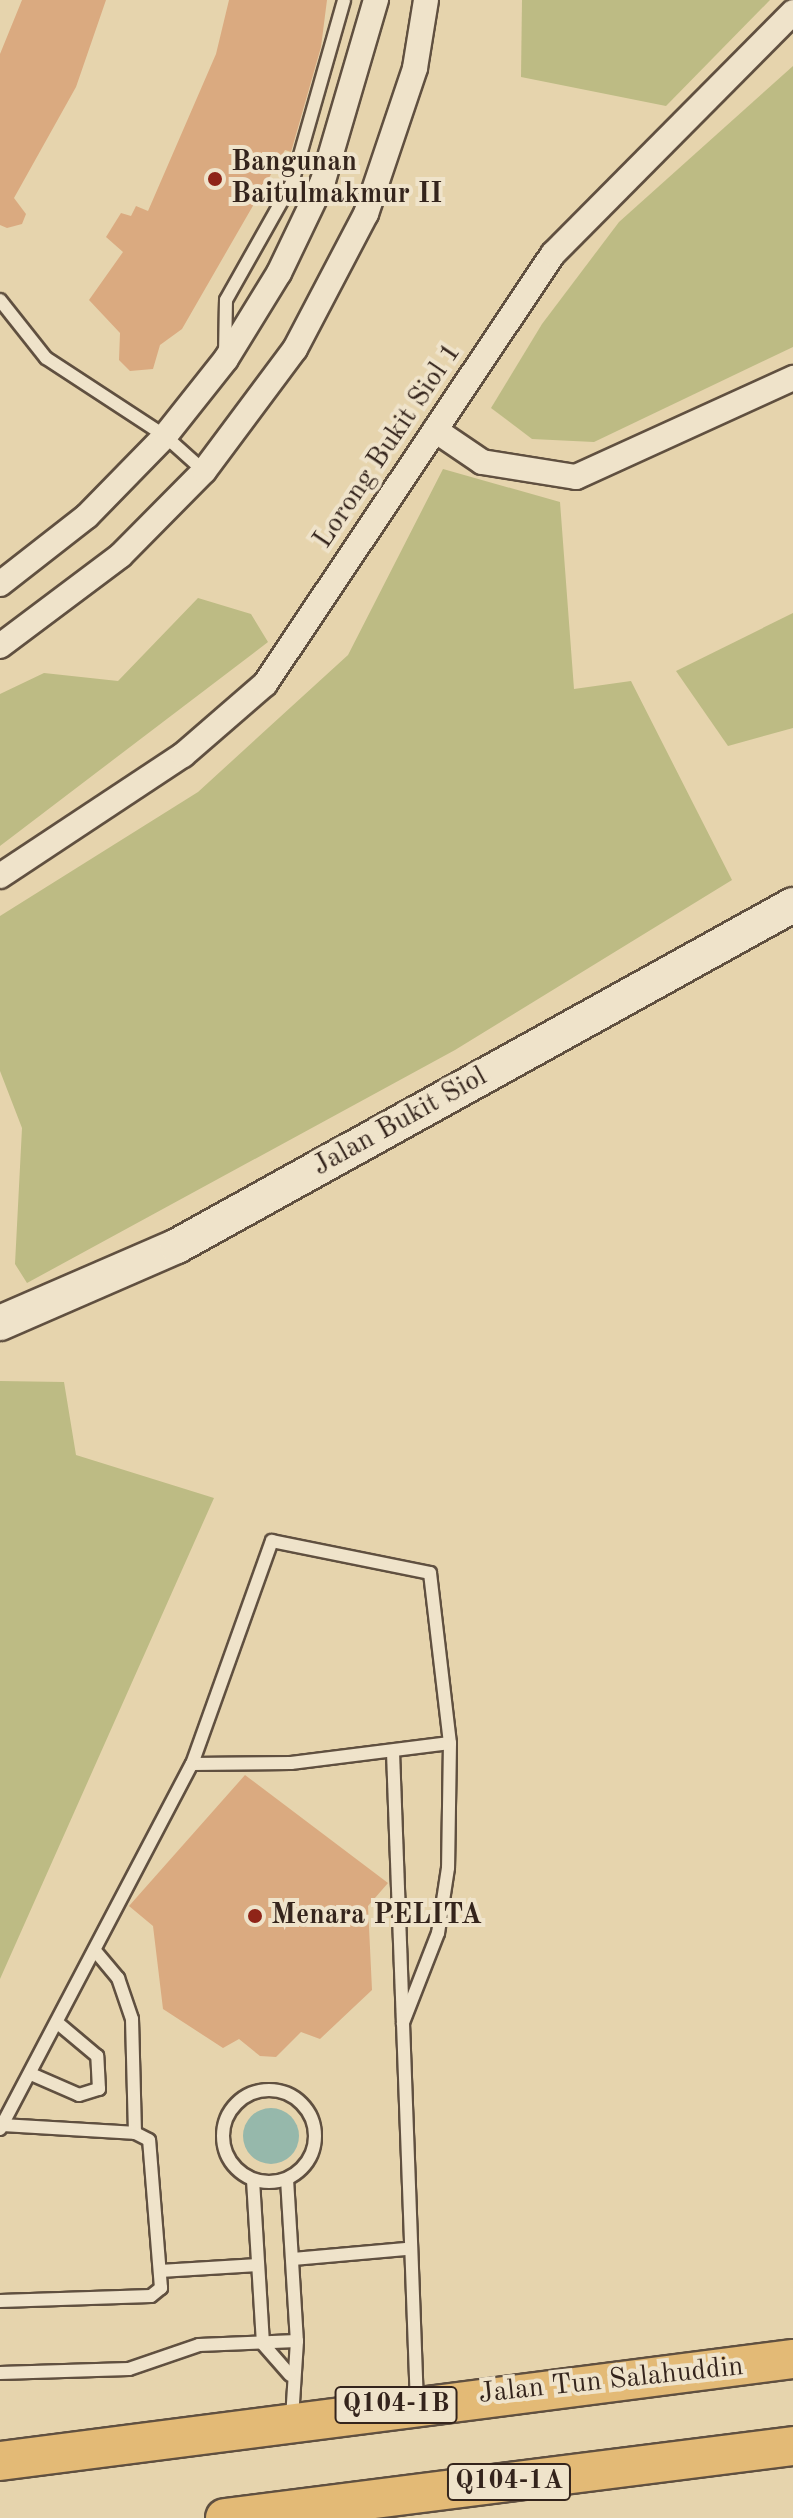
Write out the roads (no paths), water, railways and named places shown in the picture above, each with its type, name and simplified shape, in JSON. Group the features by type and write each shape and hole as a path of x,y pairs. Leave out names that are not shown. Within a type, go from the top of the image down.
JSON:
{"main road":[{"name":"Jalan Tun Salahuddin","path":"0,2461 292,2418 793,2359"},
{"name":"Q104-1A","path":"225,2518 793,2446"}],"street":[{"path":"0,584 87,516 165,436 226,359 279,273 323,181 376,0"},
{"path":"0,646 121,555 204,471 295,349 366,214 415,68 426,0"},
{"name":"Lorong Bukit Siol 1","path":"0,876 183,755 265,684 553,254 595,205 776,37 793,12"},
{"path":"435,430 482,462 576,477 793,378"},
{"name":"Jalan Bukit Siol","path":"0,1323 177,1246 793,905"}],"lane":[{"path":"226,359 226,300 292,183 344,0"},
{"path":"0,300 46,358 165,436 204,471"},
{"path":"0,2301 151,2296 161,2288 153,2150 135,2133 1,2127 60,2025 192,1764 272,1541 430,1573 450,1743 448,1868 438,1933 403,2023"},
{"path":"192,1764 393,1752 450,1743"},
{"path":"393,1752 403,2023 406,2249 417,2402"},
{"path":"97,1953 118,1978 132,2019 135,2133"},
{"path":"31,2074 79,2095 99,2089 97,2056 60,2025"},
{"path":"276,2090 302,2103 315,2130 309,2159 287,2179 253,2180 230,2161 223,2132 235,2105 276,2090"},
{"path":"287,2179 297,2341 290,2375 292,2418"},
{"path":"253,2180 263,2344 290,2375"},
{"path":"293,2259 406,2249"},
{"path":"160,2271 258,2265"},
{"path":"0,2373 129,2369 199,2345 297,2341"}],"place":[{"name":"Bangunan Baitulmakmur II","path":"215,179"},
{"name":"Menara PELITA","path":"255,1916"}]}
